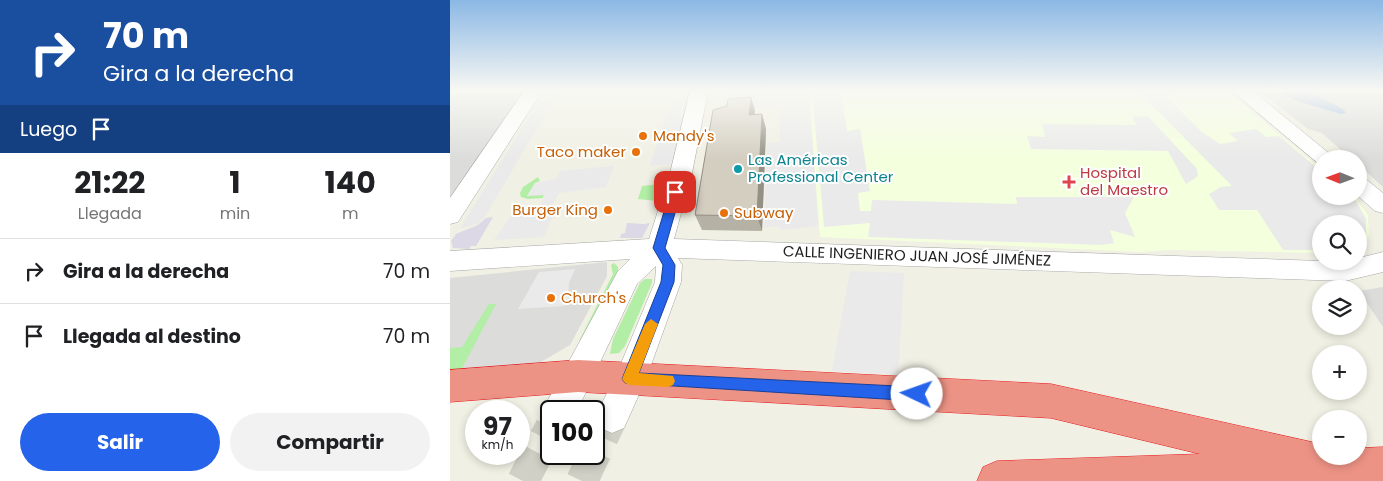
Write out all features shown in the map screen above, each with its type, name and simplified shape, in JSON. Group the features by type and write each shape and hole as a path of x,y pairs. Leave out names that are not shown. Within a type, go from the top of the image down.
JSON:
{"highway":[{"path":"450,386 578,376 1050,401 1341,468"},
{"path":"997,481 1383,467"}],"street":[{"path":"450,216 518,113"},
{"path":"566,400 627,278 659,248 681,173 694,113"},
{"path":"1269,113 1315,150"},
{"path":"1368,192 1383,205"},
{"path":"612,417 630,379 668,282 669,265 659,248"},
{"name":"CALLE INGENIERO JUAN JOSÉ JIMÉNEZ","path":"450,261 659,248 1345,270 1383,262"}],"shaded area":[{"path":"450,113 514,113 450,197"},
{"path":"531,113 546,113 486,215 478,224 460,228"},
{"path":"667,113 685,113 671,164 650,166"},
{"path":"779,113 810,113 818,226 780,230 779,226 764,228 767,143 780,142"},
{"name":"Hospital del Maestro","path":"811,113 1254,113 1312,162 1312,205 1361,205 1368,215 1369,237 1367,239 1367,215 1312,215 1312,253 1171,250 1139,252 820,237"},
{"path":"814,113 844,113 847,131 860,129 870,191 858,193 860,211 871,211 872,200 1017,204 1016,197 1134,197 1125,213 1135,237 1110,230 1114,243 1101,245 868,237 870,223 824,227"},
{"path":"1160,113 1183,113 1202,132 1220,144 1238,141 1229,133 1256,129 1266,137 1279,136 1312,164 1312,205 1358,205 1364,215 1312,215 1312,250 1283,250 1257,210 1219,210 1209,194 1221,187 1232,186"},
{"path":"1288,113 1383,113 1383,187 1368,173 1368,150 1341,150 1322,133 1308,129"},
{"path":"1148,116 1197,169 1198,176 1186,184 1168,151 1031,149 1027,136 1045,137 1042,124 1137,125 1132,117"},
{"path":"614,166 606,187 559,193 552,206 553,216 544,237 494,240 512,214 538,212 545,195 527,196 535,183 556,179 560,171"},
{"path":"493,217 476,246 471,246 469,249 453,248 451,241 456,234 478,225 486,218"},
{"path":"627,223 650,223 642,238 620,238 621,234 625,233"},
{"path":"607,262 607,276 570,345 541,362 519,369 450,375 450,278"},
{"path":"575,269 569,283 568,298 565,306 518,309 539,272"},
{"path":"850,271 904,273 898,375 832,371"},
{"path":"1383,287 1383,327 1367,303 1367,290"}],"green space":[{"path":"538,177 540,181 535,183 528,195 544,194 543,198 528,199 521,197 520,193 523,187"},
{"path":"661,184 657,201 638,199 642,186"},
{"path":"614,263 618,267 618,273 579,341 613,274 611,265"},
{"path":"645,279 652,279 652,283 625,346 619,353 610,354 613,339 640,283"},
{"path":"489,304 496,304 459,374 450,375 450,348 462,347"}],"building":[{"name":"Las Américas Professional Center","path":"712,113 762,114 757,216 695,215"}],"tunnel":[{"path":"582,481 612,417"},
{"path":"523,481 540,448"}],"slow traffic":[{"path":"651,324 630,379 668,381"}],"place":[{"name":"Mandy's","path":"643,136"},
{"name":"Taco maker","path":"636,152"},
{"name":"Las Américas Professional Center","path":"738,169"},
{"name":"Hospital del Maestro","path":"1069,182"},
{"name":"Burger King","path":"608,210"},
{"name":"Subway","path":"724,213"},
{"name":"Church's","path":"551,298"}],"route":[{"path":"675,192 659,248 669,265 668,282 630,379 917,394"}]}
